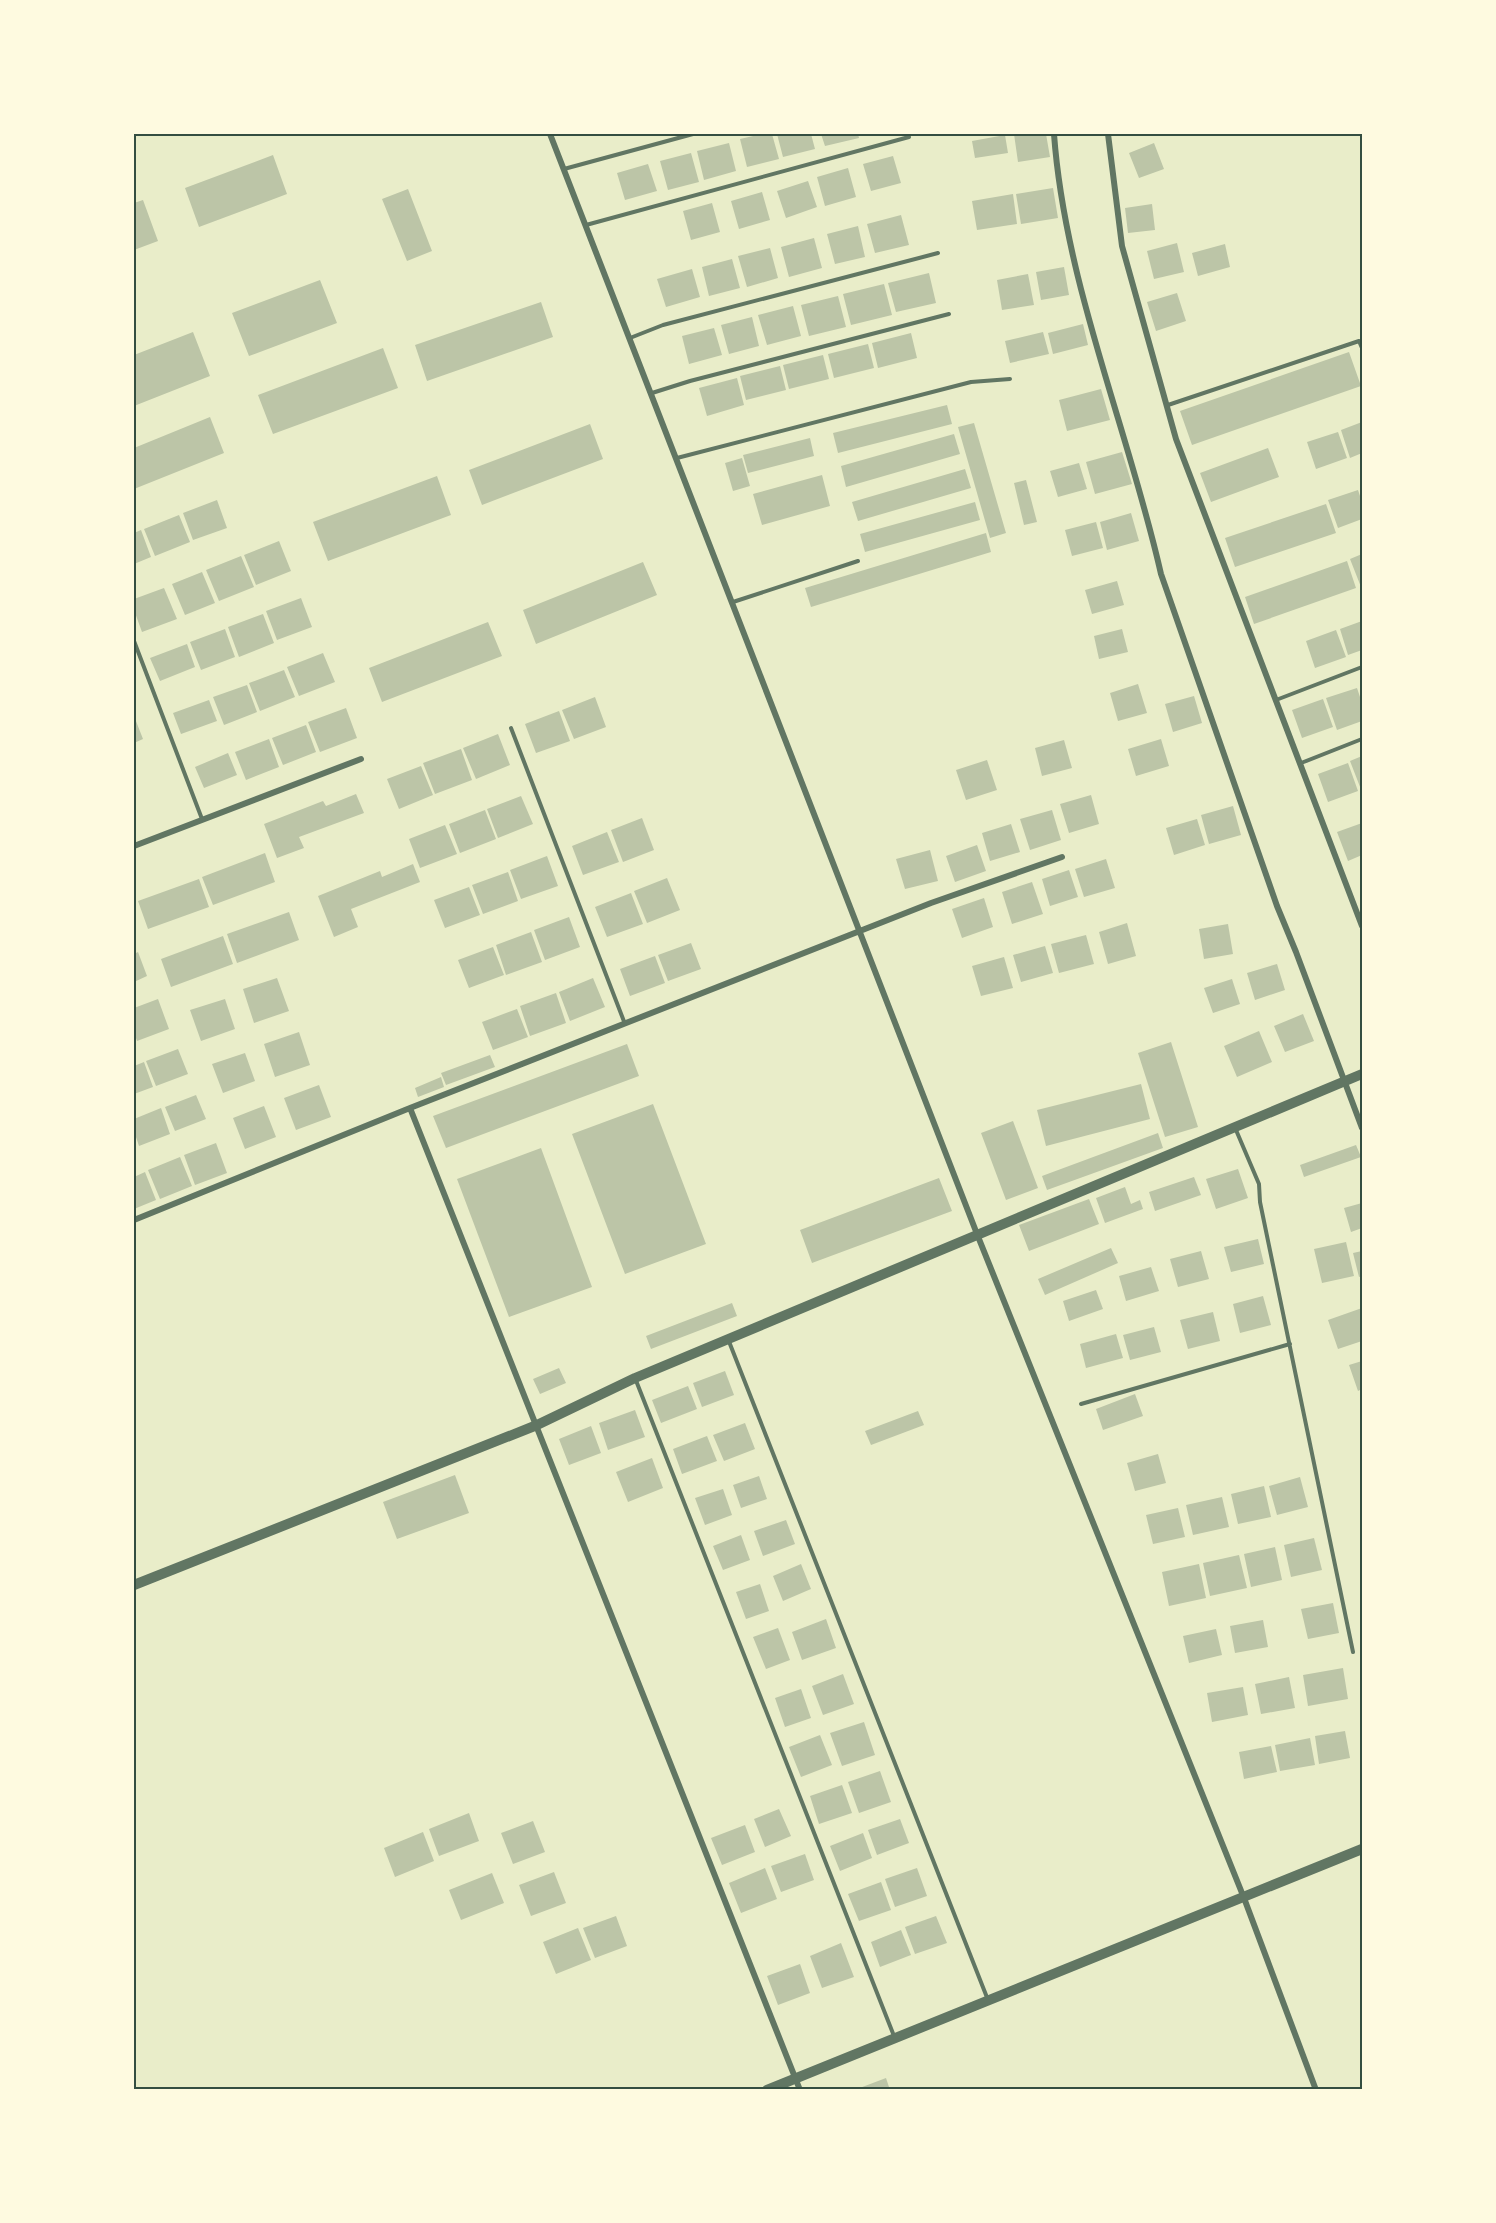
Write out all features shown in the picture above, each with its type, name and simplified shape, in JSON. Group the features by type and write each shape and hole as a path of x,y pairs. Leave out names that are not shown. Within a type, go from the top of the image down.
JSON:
{"street":[{"path":"550,134 977,1234 1244,1898 1316,2090"},
{"path":"1054,134 1063,214 1098,349 1138,481 1161,574 1277,906 1346,1081 1362,1128"},
{"path":"1108,134 1122,246 1176,439 1362,926"},
{"path":"134,846 361,759"},
{"path":"134,1220 410,1108 931,903 1062,857"},
{"path":"134,1585 537,1425 635,1378 1362,1074"},
{"path":"410,1108 800,2090"},
{"path":"767,2090 1362,1849"}],"lane":[{"path":"564,169 693,134"},
{"path":"586,225 909,137"},
{"path":"630,338 663,325 938,253"},
{"path":"652,393 690,381 949,314"},
{"path":"1168,405 1359,341 1362,348"},
{"path":"677,458 971,382 1010,379"},
{"path":"733,602 858,561"},
{"path":"134,641 202,820"},
{"path":"1276,700 1362,667"},
{"path":"511,728 625,1024"},
{"path":"1301,763 1362,739"},
{"path":"1236,1128 1259,1184 1260,1202 1353,1652"},
{"path":"728,1339 988,2000"},
{"path":"1081,1404 1290,1344"},
{"path":"635,1378 895,2038"}],"building":[{"path":"772,134 779,159 747,167 740,139"},
{"path":"777,134 811,134 815,149 783,157"},
{"path":"821,134 858,134 859,138 825,146"},
{"path":"1014,134 1046,134 1050,157 1018,162"},
{"path":"1005,135 1008,153 975,158 972,141"},
{"path":"729,143 736,171 704,180 697,151"},
{"path":"1154,143 1164,169 1139,178 1129,153"},
{"path":"691,153 699,182 668,190 660,161"},
{"path":"273,155 287,194 199,227 185,188"},
{"path":"893,156 901,183 871,191 863,164"},
{"path":"648,164 657,191 625,200 617,173"},
{"path":"848,168 856,197 825,206 817,177"},
{"path":"808,181 817,207 786,218 777,191"},
{"path":"1053,188 1058,218 1021,224 1016,194"},
{"path":"408,189 432,251 407,261 382,199"},
{"path":"762,192 770,220 739,229 731,201"},
{"path":"1013,194 1017,224 977,230 972,201"},
{"path":"143,200 158,241 134,250 134,203"},
{"path":"712,203 720,232 691,240 683,211"},
{"path":"1152,204 1155,230 1128,233 1125,208"},
{"path":"901,215 909,245 875,253 867,224"},
{"path":"858,226 865,257 835,264 827,234"},
{"path":"814,238 822,268 789,277 781,247"},
{"path":"1177,243 1184,272 1154,279 1147,251"},
{"path":"1225,244 1230,267 1198,276 1192,253"},
{"path":"770,248 778,278 747,287 738,256"},
{"path":"732,259 740,288 709,296 702,267"},
{"path":"1064,267 1069,295 1041,300 1036,272"},
{"path":"692,269 700,297 666,307 657,279"},
{"path":"929,273 936,303 896,312 888,283"},
{"path":"1028,274 1034,305 1002,310 997,280"},
{"path":"320,280 337,323 249,356 232,313"},
{"path":"884,284 892,315 851,325 843,294"},
{"path":"1177,293 1186,321 1156,331 1147,302"},
{"path":"838,296 846,327 809,336 801,305"},
{"path":"541,302 553,337 427,381 415,345"},
{"path":"793,306 801,336 767,345 758,315"},
{"path":"752,317 759,346 729,354 721,325"},
{"path":"1083,324 1088,345 1053,354 1048,333"},
{"path":"714,328 722,355 689,364 682,336"},
{"path":"193,332 210,376 134,406 134,355"},
{"path":"1043,332 1049,354 1010,363 1005,341"},
{"path":"911,333 917,358 878,368 872,343"},
{"path":"868,344 874,368 834,378 828,354"},
{"path":"383,348 398,388 273,434 258,395"},
{"path":"1349,352 1361,386 1192,445 1180,411"},
{"path":"823,355 829,379 789,389 783,365"},
{"path":"780,366 786,390 746,400 740,376"},
{"path":"737,378 744,405 707,416 699,388"},
{"path":"1101,389 1110,420 1067,431 1059,400"},
{"path":"947,405 952,424 838,453 833,433"},
{"path":"210,417 224,453 134,489 134,448"},
{"path":"1362,422 1362,453 1350,458 1341,430"},
{"path":"974,423 1006,533 990,538 958,427"},
{"path":"590,424 603,459 482,505 469,470"},
{"path":"1338,432 1347,458 1316,469 1307,442"},
{"path":"954,434 960,454 846,487 841,466"},
{"path":"810,438 814,456 748,473 743,455"},
{"path":"1268,448 1279,477 1211,502 1200,473"},
{"path":"1122,452 1132,484 1095,494 1086,462"},
{"path":"742,458 750,486 733,491 725,463"},
{"path":"1079,463 1087,489 1058,497 1050,471"},
{"path":"965,469 971,488 858,521 852,502"},
{"path":"822,475 830,506 762,525 753,494"},
{"path":"437,476 451,515 328,561 313,522"},
{"path":"1026,480 1037,522 1024,525 1014,483"},
{"path":"1358,490 1362,502 1362,519 1338,528 1328,500"},
{"path":"217,500 227,528 193,540 183,513"},
{"path":"975,502 980,520 865,552 860,534"},
{"path":"1326,504 1336,533 1235,567 1225,538"},
{"path":"1131,513 1139,541 1107,550 1100,522"},
{"path":"179,515 190,542 155,556 144,529"},
{"path":"1096,522 1103,548 1072,556 1065,530"},
{"path":"141,530 151,557 134,564 134,533"},
{"path":"986,533 991,552 811,607 805,588"},
{"path":"279,541 291,571 256,585 244,555"},
{"path":"1362,554 1362,586 1361,587 1350,559"},
{"path":"241,556 254,587 219,601 206,570"},
{"path":"1347,561 1356,588 1254,624 1245,597"},
{"path":"643,562 657,595 536,644 523,610"},
{"path":"202,572 215,603 185,615 172,584"},
{"path":"1117,581 1124,605 1092,614 1085,590"},
{"path":"164,588 177,619 142,632 134,610 134,599"},
{"path":"301,598 312,627 277,640 266,611"},
{"path":"263,614 274,643 239,657 228,627"},
{"path":"1362,621 1362,650 1348,655 1340,629"},
{"path":"488,622 502,656 382,702 369,668"},
{"path":"225,629 235,657 201,670 190,642"},
{"path":"1122,629 1128,652 1099,659 1094,636"},
{"path":"1336,630 1346,657 1315,668 1306,641"},
{"path":"187,644 195,667 160,681 150,658"},
{"path":"323,653 335,682 299,696 287,667"},
{"path":"284,670 295,697 260,711 249,683"},
{"path":"1138,684 1147,713 1118,721 1110,693"},
{"path":"247,685 257,712 224,725 213,697"},
{"path":"1357,688 1362,703 1362,721 1337,730 1326,698"},
{"path":"1194,696 1202,723 1173,732 1165,704"},
{"path":"595,697 606,727 574,739 562,710"},
{"path":"1323,699 1333,727 1302,738 1292,710"},
{"path":"209,700 217,721 181,734 173,713"},
{"path":"346,708 357,738 320,752 308,722"},
{"path":"559,711 570,741 536,753 525,724"},
{"path":"134,716 143,739 134,743"},
{"path":"306,725 316,752 283,765 272,738"},
{"path":"498,734 510,765 476,779 463,748"},
{"path":"269,739 279,767 246,780 235,752"},
{"path":"1161,739 1169,766 1136,776 1128,749"},
{"path":"1064,740 1072,768 1042,776 1035,748"},
{"path":"461,749 472,780 435,794 423,763"},
{"path":"228,753 237,775 204,788 195,767"},
{"path":"1362,756 1362,792 1350,761"},
{"path":"987,760 997,790 966,800 956,770"},
{"path":"1348,763 1358,791 1328,802 1318,774"},
{"path":"421,766 433,795 399,809 387,779"},
{"path":"356,794 364,813 299,837 304,848 277,858 264,824 323,801 326,806"},
{"path":"1091,795 1099,824 1069,833 1060,804"},
{"path":"521,796 533,824 498,838 487,809"},
{"path":"1233,806 1241,835 1209,844 1201,815"},
{"path":"485,810 496,839 460,853 449,824"},
{"path":"1052,810 1061,840 1030,850 1020,819"},
{"path":"642,818 654,850 623,862 611,830"},
{"path":"1197,819 1205,845 1174,855 1166,828"},
{"path":"1362,823 1362,855 1348,861 1337,832"},
{"path":"1011,824 1020,852 990,861 982,833"},
{"path":"445,825 457,854 420,868 409,839"},
{"path":"607,832 619,862 583,875 572,846"},
{"path":"977,845 986,871 955,882 946,856"},
{"path":"930,850 938,881 905,889 896,859"},
{"path":"265,853 275,882 213,905 202,877"},
{"path":"547,856 558,886 521,899 510,870"},
{"path":"1106,859 1115,888 1084,897 1075,869"},
{"path":"413,864 420,882 351,909 358,927 334,937 318,896 380,871 382,877"},
{"path":"1069,870 1078,897 1050,906 1042,879"},
{"path":"508,872 518,901 483,914 472,885"},
{"path":"667,878 680,910 647,923 634,891"},
{"path":"199,879 209,907 148,929 138,901"},
{"path":"1032,882 1043,914 1012,924 1002,892"},
{"path":"469,887 480,915 445,928 434,900"},
{"path":"631,893 643,924 607,937 595,907"},
{"path":"984,898 993,927 962,938 952,909"},
{"path":"289,912 299,940 237,963 227,934"},
{"path":"569,917 580,947 545,960 534,930"},
{"path":"1127,923 1136,956 1108,964 1099,932"},
{"path":"1228,924 1233,954 1204,959 1199,929"},
{"path":"531,932 542,962 506,975 496,945"},
{"path":"1086,935 1094,964 1059,973 1051,944"},
{"path":"223,936 233,964 171,987 161,959"},
{"path":"691,943 701,969 668,981 658,955"},
{"path":"1045,946 1053,973 1021,982 1013,955"},
{"path":"493,947 504,975 469,988 458,960"},
{"path":"138,952 147,976 134,982 134,954"},
{"path":"655,956 665,983 630,996 620,969"},
{"path":"1004,957 1013,988 981,996 972,966"},
{"path":"1277,964 1285,990 1255,1000 1247,973"},
{"path":"277,978 289,1011 254,1023 243,989"},
{"path":"593,978 605,1007 570,1021 559,992"},
{"path":"1232,979 1240,1004 1213,1013 1204,988"},
{"path":"556,993 566,1023 530,1036 520,1006"},
{"path":"158,999 169,1029 137,1041 134,1032 134,1008"},
{"path":"225,999 235,1029 201,1041 190,1010"},
{"path":"517,1009 528,1037 493,1050 482,1022"},
{"path":"1303,1014 1314,1041 1285,1052 1274,1026"},
{"path":"1259,1031 1272,1062 1237,1077 1224,1046"},
{"path":"299,1032 310,1065 275,1077 264,1044"},
{"path":"1171,1042 1198,1127 1165,1137 1138,1053"},
{"path":"627,1044 639,1076 446,1148 433,1116"},
{"path":"178,1049 188,1074 156,1086 146,1061"},
{"path":"245,1053 255,1081 223,1093 212,1064"},
{"path":"490,1055 495,1067 446,1085 441,1073"},
{"path":"144,1062 153,1087 134,1094 134,1066"},
{"path":"441,1077 444,1087 418,1097 415,1088"},
{"path":"1141,1084 1150,1119 1046,1146 1037,1110"},
{"path":"319,1085 331,1117 296,1130 284,1098"},
{"path":"196,1095 206,1119 175,1131 165,1107"},
{"path":"653,1104 706,1244 625,1274 572,1134"},
{"path":"264,1106 276,1137 245,1149 233,1118"},
{"path":"161,1108 170,1134 139,1146 134,1131 134,1119"},
{"path":"1013,1121 1038,1188 1006,1200 981,1133"},
{"path":"1158,1133 1163,1148 1047,1190 1042,1176"},
{"path":"216,1143 227,1173 195,1185 184,1155"},
{"path":"1356,1145 1361,1157 1304,1177 1300,1165"},
{"path":"541,1148 592,1287 509,1317 457,1179"},
{"path":"180,1157 192,1186 160,1199 148,1170"},
{"path":"1238,1169 1248,1198 1216,1209 1206,1179"},
{"path":"145,1172 156,1200 134,1209 134,1177"},
{"path":"1194,1177 1201,1195 1155,1211 1149,1192"},
{"path":"939,1178 952,1211 812,1263 800,1230"},
{"path":"1125,1187 1131,1204 1140,1200 1143,1209 1105,1223 1096,1198"},
{"path":"1089,1199 1099,1224 1029,1251 1019,1225"},
{"path":"1362,1203 1362,1228 1351,1232 1344,1208"},
{"path":"1258,1239 1264,1264 1231,1272 1224,1247"},
{"path":"1346,1242 1354,1276 1322,1283 1314,1249"},
{"path":"1111,1248 1118,1263 1045,1295 1038,1279"},
{"path":"1201,1251 1209,1279 1178,1287 1170,1259"},
{"path":"1362,1251 1362,1276 1359,1277 1353,1253"},
{"path":"1151,1267 1159,1291 1126,1301 1119,1276"},
{"path":"1096,1290 1103,1309 1069,1321 1063,1301"},
{"path":"1263,1296 1271,1325 1240,1333 1233,1304"},
{"path":"732,1303 737,1316 651,1349 646,1336"},
{"path":"1362,1308 1362,1341 1338,1349 1328,1320"},
{"path":"1213,1312 1220,1341 1188,1349 1180,1320"},
{"path":"1154,1327 1161,1352 1130,1360 1123,1335"},
{"path":"1116,1334 1123,1358 1086,1368 1080,1344"},
{"path":"1362,1361 1362,1389 1358,1391 1349,1365"},
{"path":"559,1368 566,1383 540,1394 533,1379"},
{"path":"725,1371 734,1395 702,1407 693,1383"},
{"path":"688,1386 697,1409 661,1423 652,1400"},
{"path":"1135,1394 1143,1416 1103,1430 1096,1409"},
{"path":"635,1410 645,1437 608,1450 599,1423"},
{"path":"918,1411 924,1425 871,1445 865,1431"},
{"path":"745,1423 755,1449 724,1461 713,1435"},
{"path":"591,1426 601,1453 569,1465 559,1439"},
{"path":"707,1436 717,1461 682,1474 673,1449"},
{"path":"1158,1454 1166,1483 1135,1491 1127,1463"},
{"path":"652,1458 663,1488 628,1502 616,1472"},
{"path":"455,1475 469,1513 397,1539 383,1502"},
{"path":"759,1476 767,1499 741,1508 733,1485"},
{"path":"1300,1477 1308,1507 1277,1515 1269,1486"},
{"path":"1264,1486 1271,1517 1238,1524 1231,1494"},
{"path":"723,1489 732,1515 705,1525 695,1498"},
{"path":"1222,1497 1229,1527 1193,1535 1186,1505"},
{"path":"1178,1508 1185,1537 1153,1544 1146,1515"},
{"path":"786,1520 795,1544 763,1556 754,1531"},
{"path":"741,1535 750,1560 723,1570 713,1546"},
{"path":"1314,1538 1322,1570 1291,1577 1284,1545"},
{"path":"1275,1547 1282,1580 1251,1587 1244,1554"},
{"path":"1239,1555 1247,1588 1210,1596 1203,1563"},
{"path":"801,1564 811,1589 783,1601 773,1576"},
{"path":"1199,1564 1206,1598 1169,1606 1162,1572"},
{"path":"760,1584 769,1611 746,1619 736,1592"},
{"path":"1333,1603 1339,1633 1308,1639 1301,1609"},
{"path":"826,1619 836,1648 802,1660 792,1632"},
{"path":"1263,1620 1268,1647 1235,1653 1230,1626"},
{"path":"778,1628 790,1660 766,1669 753,1637"},
{"path":"1216,1629 1222,1655 1189,1663 1183,1636"},
{"path":"1343,1668 1348,1699 1308,1706 1303,1675"},
{"path":"843,1674 854,1704 823,1715 812,1686"},
{"path":"1289,1677 1295,1708 1261,1714 1255,1684"},
{"path":"1243,1687 1248,1715 1212,1722 1207,1693"},
{"path":"801,1689 811,1718 785,1727 775,1698"},
{"path":"864,1722 875,1755 842,1766 830,1733"},
{"path":"1345,1731 1350,1758 1319,1764 1315,1736"},
{"path":"820,1735 832,1765 801,1777 789,1747"},
{"path":"1310,1738 1315,1765 1280,1771 1275,1745"},
{"path":"1271,1746 1277,1772 1244,1779 1239,1752"},
{"path":"880,1771 891,1802 859,1813 848,1782"},
{"path":"842,1785 852,1813 819,1824 810,1796"},
{"path":"779,1809 791,1836 765,1847 754,1819"},
{"path":"469,1813 479,1841 439,1856 429,1829"},
{"path":"900,1819 909,1843 877,1855 868,1830"},
{"path":"533,1821 545,1852 513,1864 501,1833"},
{"path":"745,1825 755,1852 722,1865 711,1838"},
{"path":"423,1832 434,1861 395,1877 384,1848"},
{"path":"863,1833 872,1858 840,1871 830,1846"},
{"path":"805,1854 814,1880 781,1892 771,1866"},
{"path":"765,1868 777,1899 741,1913 729,1883"},
{"path":"917,1868 927,1896 895,1907 885,1879"},
{"path":"554,1872 566,1903 531,1916 519,1885"},
{"path":"492,1873 504,1903 461,1920 449,1890"},
{"path":"881,1882 891,1910 859,1921 848,1894"},
{"path":"616,1916 627,1946 595,1958 583,1928"},
{"path":"936,1916 947,1943 915,1954 905,1927"},
{"path":"578,1928 591,1960 556,1974 543,1942"},
{"path":"901,1930 911,1955 880,1967 871,1942"},
{"path":"841,1943 854,1977 822,1988 810,1956"},
{"path":"800,1964 810,1993 778,2005 767,1976"},
{"path":"886,2078 890,2090 857,2090 857,2089"}]}
